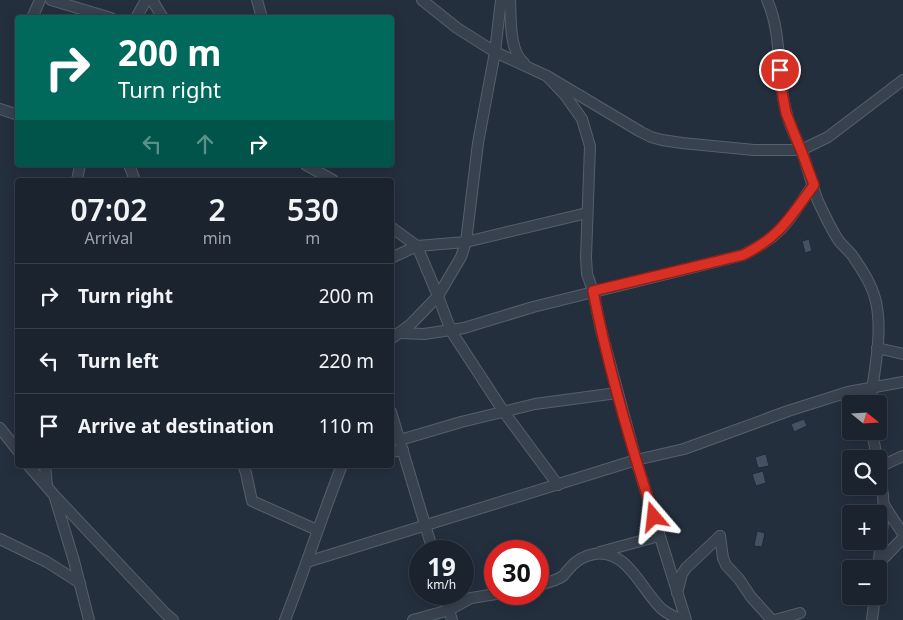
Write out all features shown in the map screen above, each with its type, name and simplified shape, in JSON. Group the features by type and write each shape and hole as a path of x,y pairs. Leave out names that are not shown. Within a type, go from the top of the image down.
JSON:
{"street":[{"path":"33,15 40,0"},
{"path":"51,0 101,15"},
{"path":"138,15 146,0"},
{"path":"152,0 161,15"},
{"path":"256,0 261,15"},
{"path":"422,0 457,28 495,52 547,76 651,138 754,150 801,150 828,137 903,80"},
{"path":"395,336 411,324 438,296 461,257 466,242 478,142 495,52 501,0"},
{"path":"510,0 515,50 522,62 529,67"},
{"path":"767,0 772,5 786,113 818,200 840,241 868,279 876,302 877,348 871,395"},
{"path":"547,76 565,95 582,119 590,146 586,257 588,274 617,393 685,620"},
{"path":"0,109 15,114"},
{"path":"310,167 328,175"},
{"path":"395,336 464,328 593,291 743,255 768,241 780,230 814,185"},
{"path":"394,257 417,246 466,242 587,213"},
{"path":"394,229 417,246 451,330 504,412 558,485"},
{"path":"877,348 903,354"},
{"path":"307,562 636,460 684,449 788,411 848,392 903,382"},
{"path":"394,450 402,445 461,422 535,404 617,393"},
{"path":"394,421 429,540"},
{"path":"0,428 15,447"},
{"path":"887,463 903,456"},
{"path":"31,468 50,491 173,620"},
{"path":"46,468 50,491 80,583 89,620"},
{"path":"244,468 252,501 317,530"},
{"path":"286,620 341,468"},
{"path":"880,560 883,530 882,495"},
{"path":"883,504 903,534"},
{"path":"549,582 563,576 577,560 586,556 659,536"},
{"path":"677,593 682,574 686,568 720,536 723,558 726,565 739,579 751,597 774,620 800,613"},
{"path":"884,560 903,538"},
{"path":"0,539 47,562 80,583"},
{"path":"596,554 620,559 662,609 674,617 685,620"},
{"path":"413,620 450,615 471,598 484,596"},
{"path":"872,620 874,605"}],"building":[{"path":"809,239 812,251 805,253 802,241"},
{"path":"804,419 807,426 794,432 791,424"},
{"path":"766,454 769,466 758,468 755,457"},
{"path":"763,471 766,483 756,486 752,474"},
{"path":"757,531 765,533 762,547 754,546"}],"route":[{"path":"654,517 626,424 601,330 593,291 743,255 768,241 792,216 814,185 786,113 780,70"}]}
